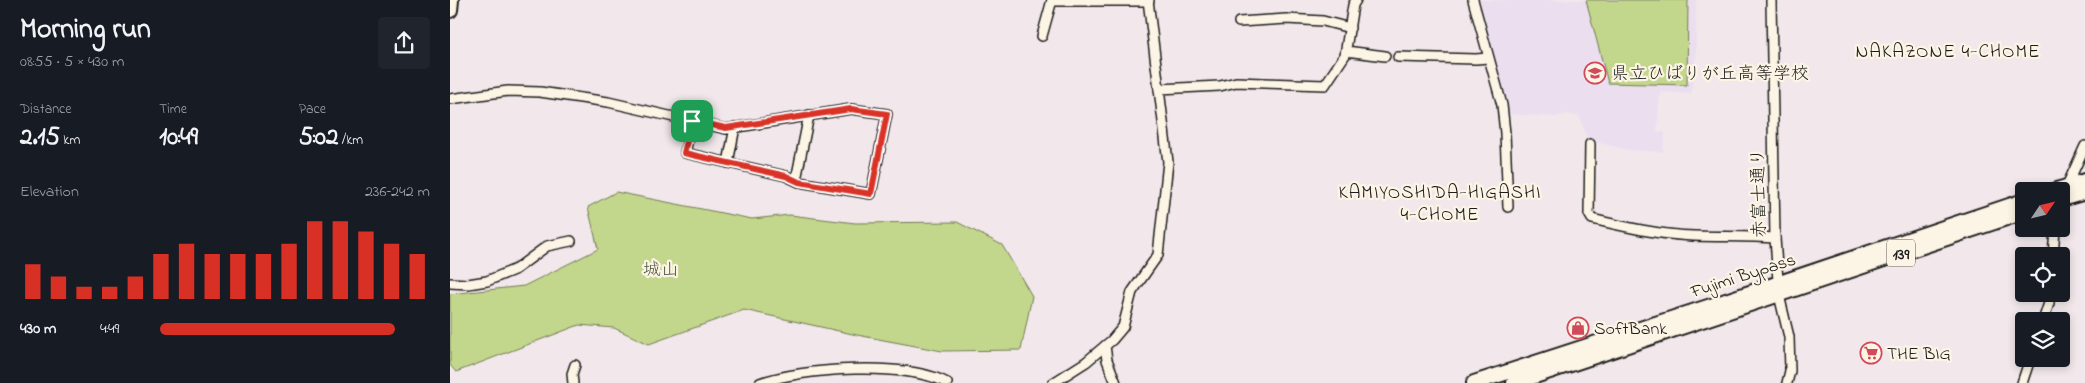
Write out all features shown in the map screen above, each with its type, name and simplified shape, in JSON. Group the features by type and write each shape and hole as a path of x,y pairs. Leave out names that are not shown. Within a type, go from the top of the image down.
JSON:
{"highway":[{"path":"450,10 451,0"},
{"path":"2070,189 2085,181"},
{"path":"2070,193 2085,192"},
{"name":"Fujimi Bypass","path":"1514,383 2015,204"},
{"name":"Fujimi Bypass","path":"1474,383 2015,215"}],"street":[{"path":"1042,36 1052,1 1148,0 1168,162 1158,255 1132,292 1123,327 1086,362 1053,383"},
{"path":"1159,89 1220,86 1236,82 1325,85 1338,68 1346,51 1353,5 1356,0"},
{"path":"1473,0 1502,105 1508,207"},
{"name":"赤富士通り","path":"1771,0 1775,238 1778,289 1789,337 1790,371 1787,383"},
{"path":"1239,22 1286,19 1323,21 1350,28"},
{"path":"1346,51 1385,56"},
{"path":"1398,57 1488,58"},
{"path":"450,99 508,91 540,92 608,102 726,128 851,109 887,114 871,194 796,180 786,176 684,153 692,121"},
{"path":"796,180 809,115"},
{"path":"728,163 735,127"},
{"path":"1590,144 1589,214 1592,219 1636,229 1693,236 1727,235 1775,238"},
{"path":"2067,182 2085,146"},
{"path":"450,283 468,284 487,281 516,269 547,246 571,240"},
{"path":"1105,346 1107,360 1116,383"},
{"path":"573,383 572,374 575,365"},
{"path":"2022,383 2027,367"},
{"path":"760,383 778,376 878,368 922,374 946,383"}],"shaded area":[{"name":"県立ひばりが丘高等学校","path":"1478,0 1696,0 1696,55 1691,94 1660,92 1657,132 1665,132 1663,152 1628,150 1588,140 1579,116 1566,114 1556,117 1507,114"}],"green space":[{"path":"1586,0 1688,0 1687,85 1608,83"},
{"name":"城山","path":"616,192 752,219 790,215 855,223 957,222 1002,245 1032,296 1021,350 942,351 857,335 744,310 649,344 614,328 579,325 456,372 450,365 450,294 524,286 598,249 588,207"}],"place":[{"name":"県立ひばりが丘高等学校","path":"1595,73"},
{"name":"SoftBank","path":"1578,328"},
{"name":"THE BIG","path":"1871,353"}],"district":[{"name":"NAKAZONE 4-CHOME","path":"1948,50"},
{"name":"KAMIYOSHIDA-HIGASHI 4-CHOME","path":"1440,202"}],"route":[{"path":"851,109 887,114 871,194 799,182 786,176 684,153 692,121 726,128 851,109"}]}
